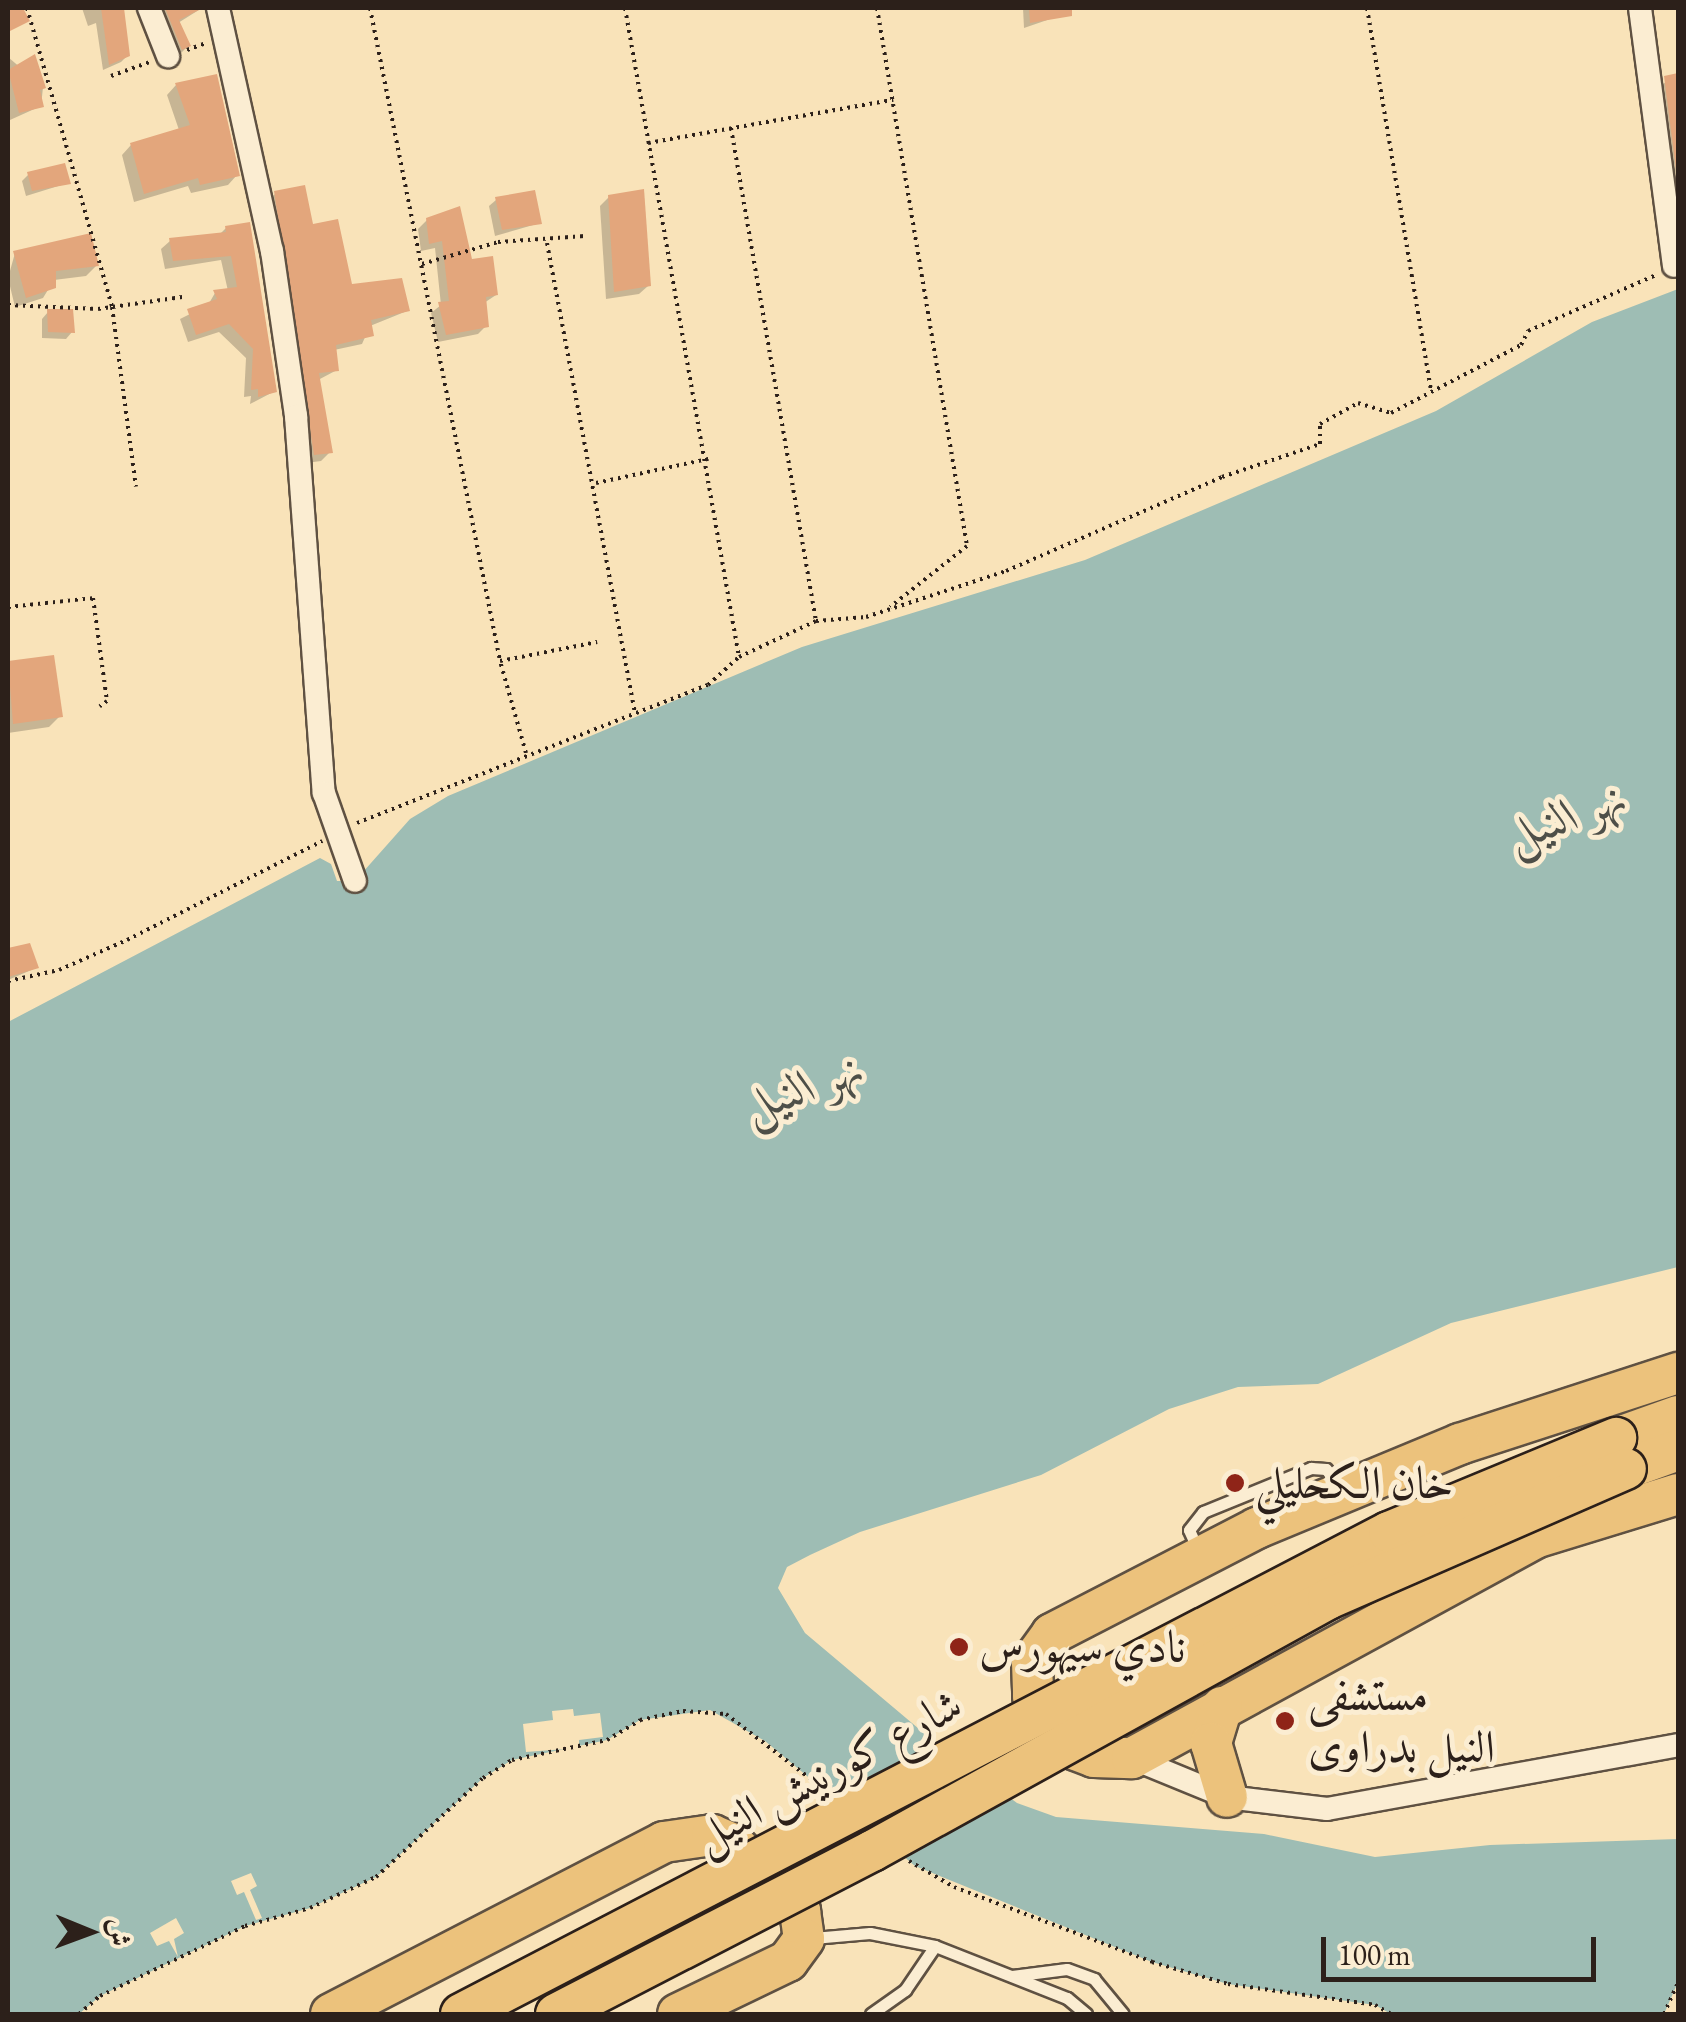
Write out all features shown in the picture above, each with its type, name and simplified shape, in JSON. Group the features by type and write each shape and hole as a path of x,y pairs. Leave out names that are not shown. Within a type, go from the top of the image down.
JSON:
{"highway":[{"path":"1678,1373 1460,1444 1342,1492 1200,1557 1052,1634 1032,1662 1033,1696 1076,1750 1094,1758 1132,1758 1536,1538 1678,1494"},
{"name":"شارع كورنيش النيل","path":"556,2014 667,1962 1328,1599 1621,1454 1678,1416"},
{"name":"شارع كورنيش النيل","path":"461,2014 1390,1532 1621,1454 1678,1450"},
{"path":"1222,1708 1212,1762 1227,1798"},
{"path":"331,2014 688,1834 735,1845 800,1911 804,1939 788,1961 678,2014"}],"street":[{"path":"149,8 168,56"},
{"path":"218,8 272,251 296,416 324,793 355,881"},
{"path":"1640,8 1674,266"},
{"path":"1132,1758 1227,1798 1326,1809 1678,1745"}],"lane":[{"path":"804,1939 870,1933 935,1946 1066,1998 1086,2014"},
{"path":"871,2014 905,1990 935,1946"},
{"path":"1011,1976 1067,1970 1094,1979 1123,2014"}],"path":[{"path":"27,8 112,307 136,486"},
{"path":"370,8 500,661 527,755"},
{"path":"625,8 708,459 739,657"},
{"path":"878,8 966,546 886,610"},
{"path":"1367,8 1431,392"},
{"path":"648,142 893,100"},
{"path":"731,128 816,621"},
{"path":"422,264 498,242 547,243 585,236"},
{"path":"547,243 596,483 635,713"},
{"path":"8,981 60,970 127,940 391,806 708,686 739,657 816,621 886,610 1006,571 1222,477 1320,444 1320,424 1358,404 1391,413 1521,345 1528,331 1674,266"},
{"path":"8,305 112,307 182,298"},
{"path":"596,483 708,459"},
{"path":"8,607 93,598 107,701 100,706"},
{"path":"500,661 597,642"},
{"path":"1664,2014 1678,1982"}],"water":[{"name":"نهر النيل","path":"1678,289 1678,1267 1451,1323 1318,1384 1238,1387 1169,1409 1041,1475 860,1532 787,1567 778,1588 805,1633 925,1734 1017,1803 1056,1817 1264,1834 1375,1857 1490,1845 1678,1839 1678,1982 1664,2014 1391,2014 1375,2005 1228,1984 1152,1962 915,1866 765,1741 710,1710 640,1720 607,1740 512,1760 483,1778 376,1877 310,1908 245,1926 100,1996 79,2014 8,2014 8,1022 320,858 331,864 337,881 355,881 410,819 448,796 802,647 1085,560 1436,411 1592,322"}],"pier":[{"path":"573,1709 574,1716 600,1713 603,1737 579,1740 579,1748 526,1752 523,1724 553,1720 552,1711"},
{"path":"251,1873 257,1886 250,1890 262,1918 256,1920 244,1892 237,1895 231,1881"},
{"path":"176,1918 184,1933 174,1939 178,1957 169,1941 157,1946 150,1933"}],"building":[{"path":"8,8 23,8 30,21 8,32"},
{"path":"101,8 124,8 130,56 109,65"},
{"path":"165,8 203,8 179,20 191,46 182,50"},
{"path":"1029,8 1072,8 1072,16 1030,23"},
{"path":"35,54 46,88 40,90 44,107 19,113 8,70"},
{"path":"1678,73 1678,185 1664,76"},
{"path":"217,74 240,176 200,185 198,178 144,194 130,143 190,125 175,83"},
{"path":"65,163 71,184 32,191 27,172"},
{"path":"305,185 313,224 338,219 352,284 402,278 410,311 371,320 374,336 336,345 339,371 319,373 333,453 314,455 274,191"},
{"path":"644,189 651,286 614,292 608,195"},
{"path":"535,190 542,224 502,230 495,197"},
{"path":"460,206 472,259 493,256 498,295 486,297 489,327 446,335 438,302 449,301 442,241 429,244 426,218"},
{"path":"250,222 277,392 258,397 258,389 251,390 253,349 229,324 196,335 187,309 217,299 213,290 237,287 231,256 173,261 169,238 226,232 225,226"},
{"path":"91,233 99,266 56,271 56,288 26,298 13,251"},
{"path":"47,309 73,309 75,333 48,332"},
{"path":"54,655 63,717 13,724 8,661"},
{"path":"30,943 39,968 8,977 8,948"}],"place":[{"name":"خان الكحليلي","path":"1235,1483"},
{"name":"نادي سيهورس","path":"959,1647"},
{"name":"مستشفى النيل بدراوى","path":"1285,1721"}]}
